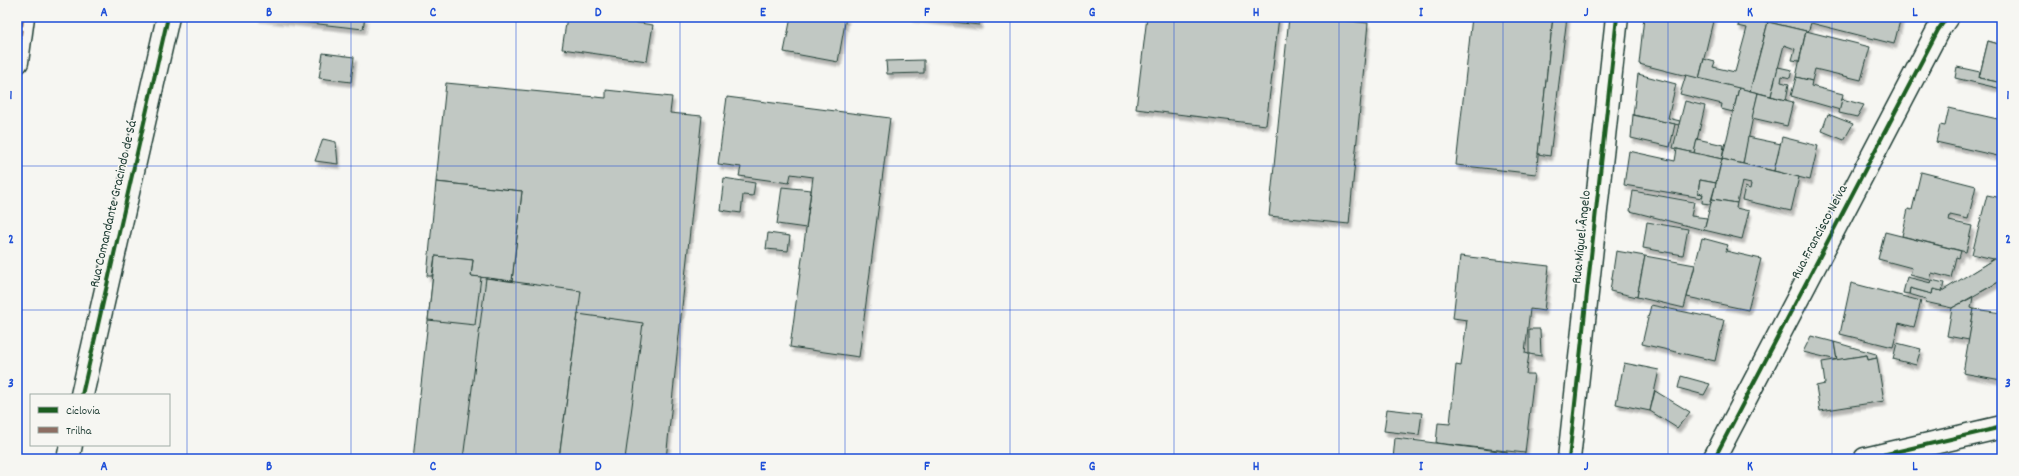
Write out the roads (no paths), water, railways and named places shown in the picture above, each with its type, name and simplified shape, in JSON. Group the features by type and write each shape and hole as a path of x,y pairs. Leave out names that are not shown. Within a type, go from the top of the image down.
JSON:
{"street":[{"path":"17,62 23,17"},
{"name":"Rua Comandante Gracindo de Sá","path":"82,394 168,17"},
{"name":"Rua Miguel Ângelo","path":"1569,459 1617,17"},
{"name":"Rua Francisco Neiva","path":"1714,459 1938,30 1948,17"},
{"path":"1865,459 2002,426"},
{"path":"68,459 71,446"}]}
